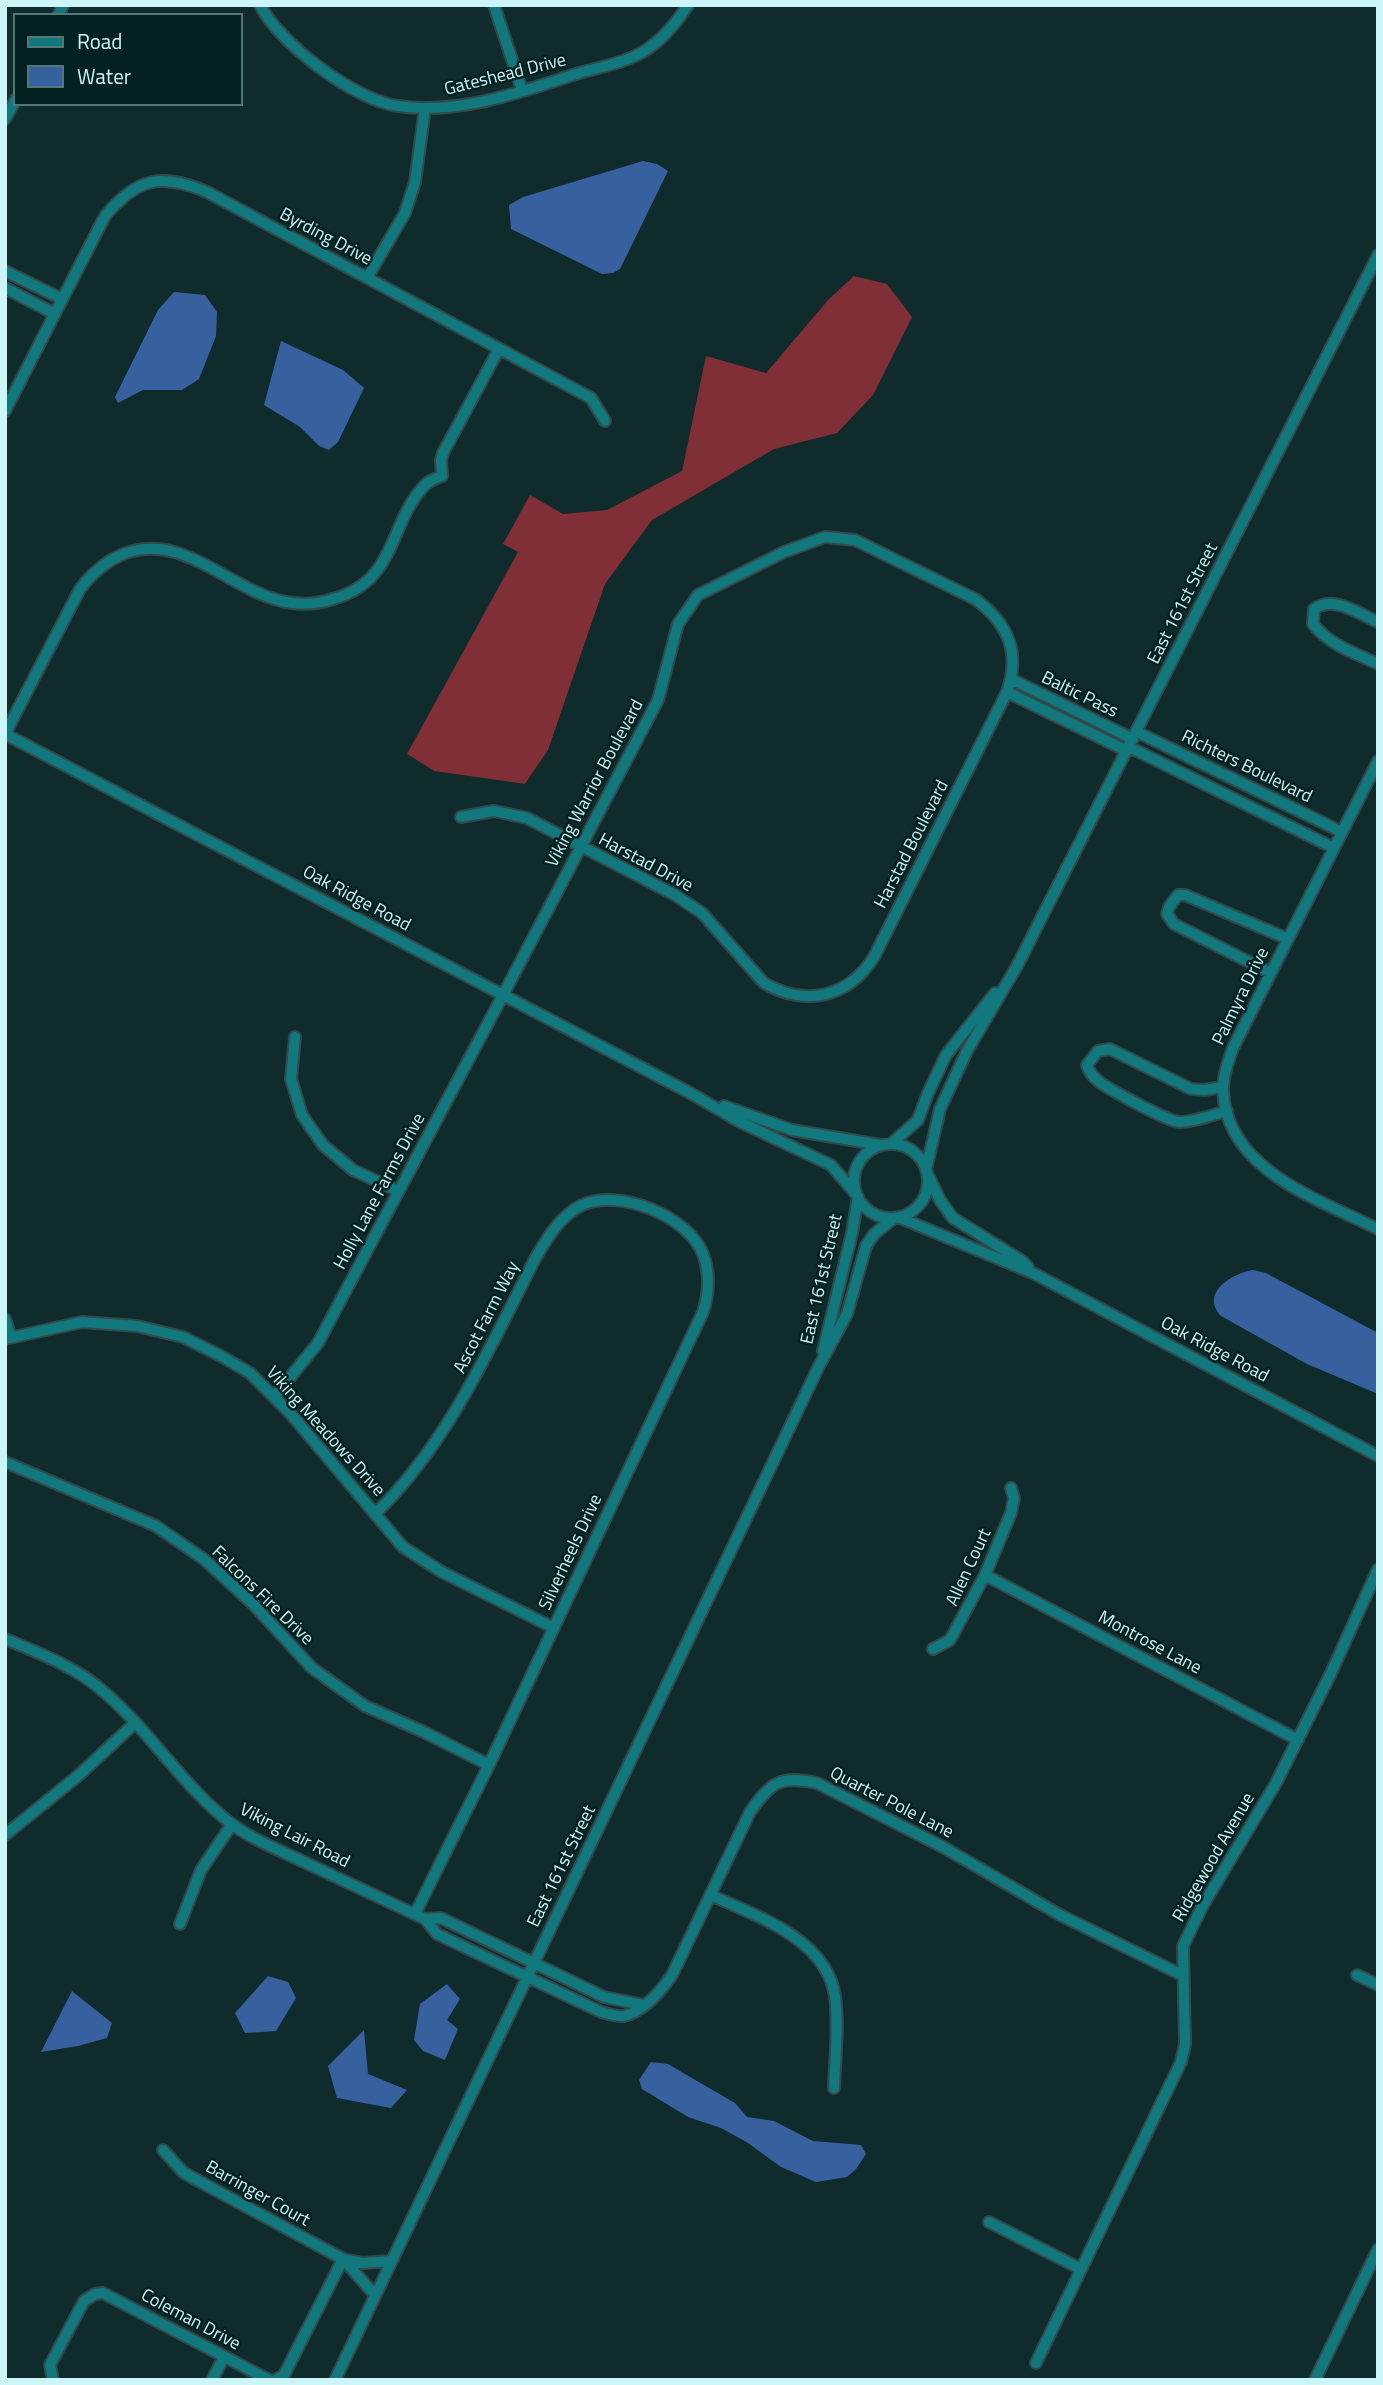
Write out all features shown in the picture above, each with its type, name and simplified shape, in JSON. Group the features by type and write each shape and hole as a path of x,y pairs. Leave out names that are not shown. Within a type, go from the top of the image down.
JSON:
{"street":[{"name":"Gateshead Drive","path":"260,5 269,22 309,61 371,99 396,106 436,109 522,90 636,55 666,34 688,5"},
{"path":"494,5 522,90"},
{"path":"5,119 14,103"},
{"path":"367,278 405,213 415,182 425,108"},
{"name":"Byrding Drive","path":"5,411 105,215 120,198 142,184 160,180 182,182 207,192 591,398 605,421"},
{"name":"East 161st Street","path":"927,1171 940,1109 967,1051 1017,966 1378,255"},
{"path":"5,271 62,299"},
{"path":"5,288 55,314"},
{"path":"5,734 80,589 95,571 116,558 140,549 167,549 271,598 295,603 325,601 350,592 371,578 386,558 412,503 424,486 442,476 440,460 443,453 499,349"},
{"name":"Harstad Boulevard","path":"825,537 855,540 975,599 1002,623 1013,658 1007,692 874,957 864,973 849,985 828,995"},
{"name":"Viking Warrior Boulevard","path":"503,995 657,700 678,624 698,595 784,552 825,537"},
{"path":"1378,622 1344,606 1322,603 1314,609 1313,624 1322,634 1333,643 1378,664"},
{"name":"Baltic Pass","path":"1011,679 1131,742"},
{"name":"Baltic Pass","path":"1007,692 1131,742"},
{"name":"Oak Ridge Road","path":"5,734 692,1094 740,1122 831,1165 856,1195"},
{"name":"Richters Boulevard","path":"1131,742 1342,832"},
{"name":"Richters Boulevard","path":"1131,742 1334,848"},
{"name":"Palmyra Drive","path":"1378,761 1233,1048 1223,1087 1227,1111 1237,1140 1244,1148 1278,1178 1378,1229"},
{"name":"Harstad Drive","path":"461,817 494,811 527,818 674,895 702,913 764,983 777,991 793,995 828,995"},
{"path":"1270,973 1174,924 1167,914 1168,907 1178,895 1185,895 1288,939"},
{"name":"East 161st Street","path":"886,1144 918,1120 946,1055 1017,966"},
{"name":"Holly Lane Farms Drive","path":"274,1396 317,1343 503,995"},
{"path":"295,1037 291,1079 302,1115 323,1145 353,1170 398,1191"},
{"path":"1223,1087 1191,1089 1110,1049 1098,1051 1087,1065 1096,1080 1108,1088 1175,1122 1227,1111"},
{"name":"Oak Ridge Road","path":"692,1094 792,1130 886,1144"},
{"path":"886,1144 904,1146 914,1152 927,1171 928,1185 924,1197 917,1207 896,1217 882,1217 871,1212 856,1195 853,1181 860,1158 869,1150 886,1144"},
{"name":"Oak Ridge Road","path":"927,1171 940,1200 953,1219 1022,1261 1035,1274"},
{"name":"East 161st Street","path":"818,1367 852,1233 856,1195"},
{"name":"Ascot Farm Way","path":"376,1513 419,1465 453,1417 536,1257 551,1232 566,1215 581,1206 611,1199 631,1202 659,1214"},
{"name":"Silverheels Drive","path":"420,1916 703,1312 708,1295 702,1252 681,1228 659,1214"},
{"name":"East 161st Street","path":"335,2380 818,1367 848,1314 866,1246 874,1234 896,1217"},
{"name":"Oak Ridge Road","path":"896,1217 1035,1274 1378,1456"},
{"path":"5,1319 8,1338"},
{"name":"Viking Meadows Drive","path":"8,1338 82,1322 137,1326 183,1337 221,1356 250,1373 274,1396 403,1547 415,1557 554,1628"},
{"name":"Falcons Fire Drive","path":"5,1462 156,1526 215,1569 253,1604 312,1668 365,1706 426,1732 489,1765"},
{"name":"Allen Court","path":"933,1649 950,1640 985,1575 1011,1513 1014,1498 1011,1488"},
{"name":"Ridgewood Avenue","path":"1036,2363 1181,2062 1185,2044 1183,1946 1276,1783 1378,1569"},
{"name":"Montrose Lane","path":"985,1575 1298,1740"},
{"name":"Viking Lair Road","path":"5,1639 41,1653 103,1690 192,1788 244,1833 420,1916 441,1918 535,1962"},
{"path":"5,1835 79,1775 135,1723"},
{"name":"Quarter Pole Lane","path":"420,1916 437,1934 601,2012 623,2016 644,2005 660,1992 672,1975 750,1812 767,1789 795,1778 817,1783 943,1847 1060,1915 1182,1975"},
{"path":"180,1924 201,1870 232,1824"},
{"path":"711,1895 794,1936 814,1954 827,1972 835,1995 834,2088"},
{"path":"535,1962 604,1997 644,2005"},
{"path":"1357,1975 1378,1985"},
{"name":"Barringer Court","path":"163,2150 184,2173 343,2259 362,2263 391,2261"},
{"path":"989,2222 1081,2269"},
{"path":"1315,2380 1378,2249"},
{"path":"276,2380 284,2375 343,2259"},
{"name":"Barringer Court","path":"343,2259 375,2295"},
{"name":"Coleman Drive","path":"52,2378 50,2365 83,2301 95,2294 109,2295 270,2380"},
{"path":"212,2380 224,2357"}],"shaded area":[{"path":"854,276 887,284 912,317 873,395 837,433 774,449 652,520 605,584 548,750 525,784 434,771 407,754 518,552 503,544 530,495 563,514 607,510 682,471 706,356 766,373 829,299"}],"water":[{"path":"643,161 657,164 668,171 620,269 613,273 602,274 511,229 509,205 523,197"},
{"path":"174,292 205,295 217,312 216,336 199,379 182,390 143,390 118,403 115,397 158,310"},
{"path":"281,341 343,370 364,388 338,442 329,450 319,446 300,427 264,405"},
{"path":"1253,1270 1266,1273 1378,1333 1378,1394 1307,1364 1221,1316 1215,1308 1216,1292 1236,1275"},
{"path":"268,1976 288,1982 296,1998 276,2031 245,2033 235,2013"},
{"path":"447,1984 460,1999 447,2020 458,2029 445,2060 423,2051 414,2040 420,2004"},
{"path":"72,1991 112,2023 107,2038 41,2052"},
{"path":"364,2030 368,2074 407,2090 391,2108 337,2098 328,2066"},
{"path":"651,2062 668,2064 735,2103 747,2117 774,2121 813,2141 861,2145 866,2154 847,2177 816,2182 781,2167 748,2143 721,2128 688,2117 642,2089 639,2080"}]}
